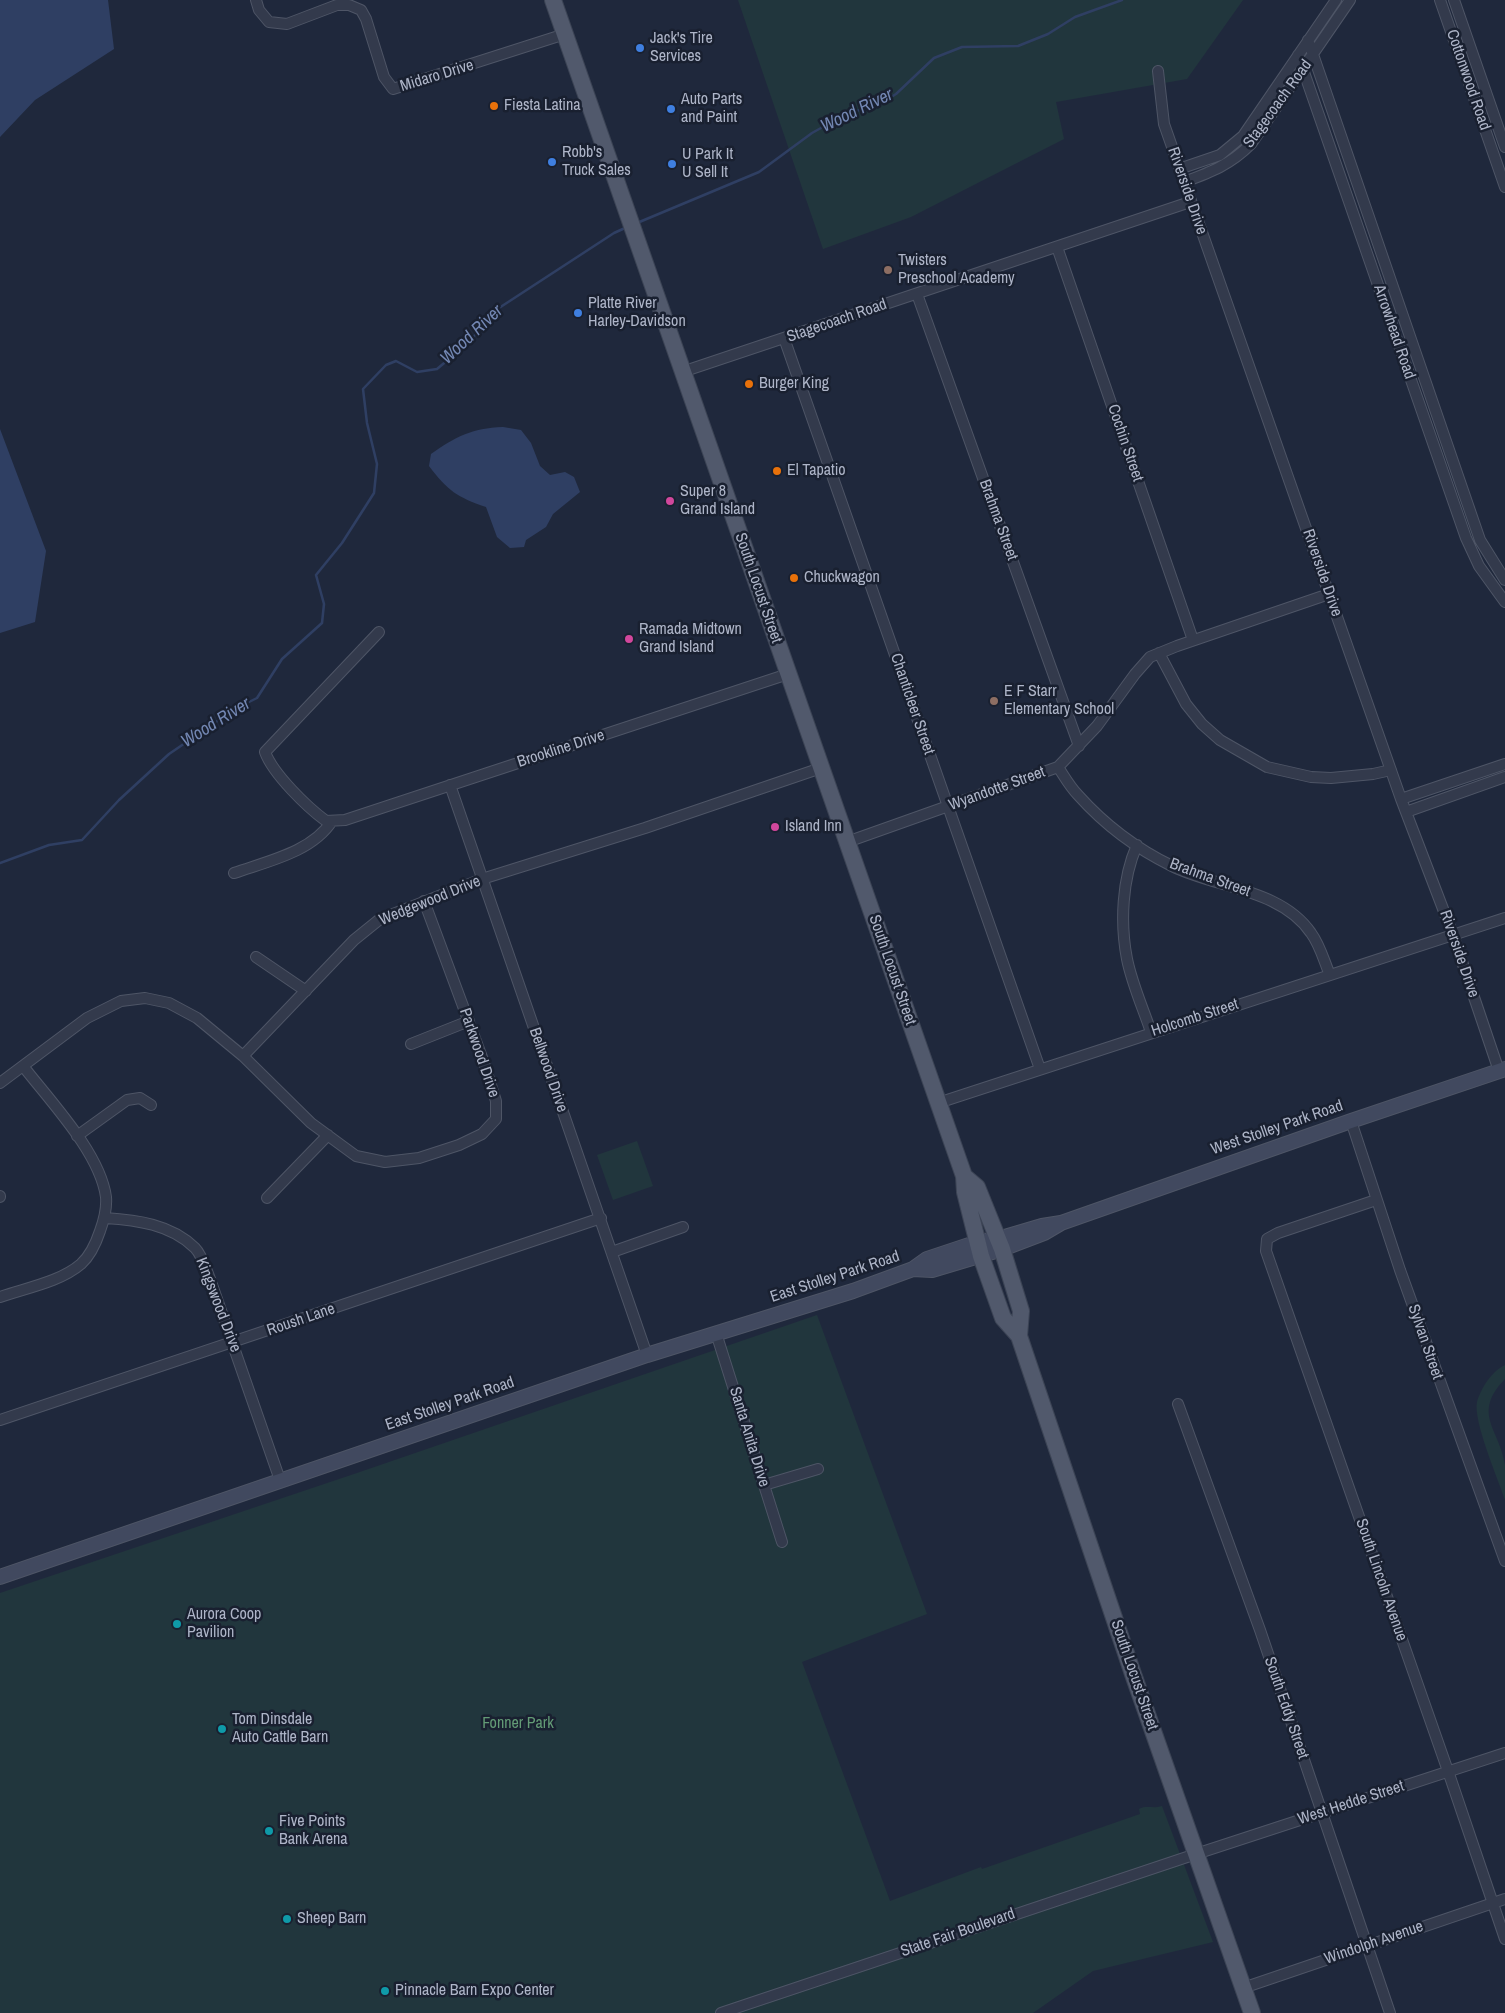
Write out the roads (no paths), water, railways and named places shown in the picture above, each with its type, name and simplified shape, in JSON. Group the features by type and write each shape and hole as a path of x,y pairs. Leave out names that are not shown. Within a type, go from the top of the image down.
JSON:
{"main road":[{"name":"South Locust Street","path":"553,0 964,1176 980,1249 1003,1318 1019,1336 1252,2013"},
{"name":"South Locust Street","path":"964,1176 977,1187 1000,1244 1021,1311 1019,1336"}],"street":[{"name":"Midaro Drive","path":"256,0 259,10 269,22 287,24 337,5 349,5 361,10 366,19 382,72 393,89 565,34"},
{"name":"Stagecoach Road","path":"1180,169 1220,156 1243,136 1336,0"},
{"name":"Stagecoach Road","path":"1184,182 1225,166 1239,156 1262,130 1350,0"},
{"name":"Cottonwood Road","path":"1440,0 1505,187"},
{"name":"Cottonwood Road","path":"1454,0 1505,147"},
{"name":"Arrowhead Road","path":"1308,40 1480,540 1505,580"},
{"name":"Arrowhead Road","path":"1298,55 1466,538 1479,566 1505,602"},
{"name":"Riverside Drive","path":"1158,71 1164,124 1190,202 1400,799 1453,935 1502,1070"},
{"name":"Stagecoach Road","path":"682,372 1190,202"},
{"name":"Cochin Street","path":"1057,247 1193,640"},
{"name":"Brahma Street","path":"917,294 1079,746"},
{"name":"Chanticleer Street","path":"784,338 1040,1069"},
{"name":"Wyandotte Street","path":"847,842 1058,767 1097,726 1135,674 1150,657 1193,640 1329,594"},
{"path":"234,873 313,842 326,832 332,821 326,821 310,809 268,762 265,752 379,632"},
{"path":"1159,653 1186,704 1202,724 1220,740 1267,768 1321,778 1373,774 1391,770"},
{"name":"Brookline Drive","path":"332,821 345,820 788,674"},
{"path":"1400,799 1505,764"},
{"name":"Brahma Street","path":"1058,767 1077,794 1123,837 1172,866 1210,881 1248,891 1298,919 1311,933 1330,975"},
{"name":"Wedgewood Drive","path":"243,1056 354,940 380,919 482,879 644,828 821,768"},
{"path":"1406,812 1505,777"},
{"name":"Bellwood Drive","path":"450,785 648,1355"},
{"path":"1137,845 1132,856 1126,884 1123,923 1128,960 1151,1032"},
{"name":"Parkwood Drive","path":"243,1056 311,1123 356,1156 384,1162 419,1158 482,1134 496,1119 496,1101 424,901"},
{"name":"Holcomb Street","path":"938,1103 1505,918"},
{"path":"256,957 306,991"},
{"path":"0,1083 87,1018 121,1001 145,998 169,1003 197,1018 243,1056"},
{"path":"411,1044 468,1021"},
{"path":"0,1297 59,1278 82,1264 95,1246 105,1218 106,1198 100,1176 90,1154 23,1066"},
{"name":"West Stolley Park Road","path":"980,1249 1044,1233 1061,1223 1351,1120 1502,1070"},
{"path":"77,1136 127,1100 140,1098 151,1105"},
{"name":"Sylvan Street","path":"1351,1120 1376,1200 1432,1362 1505,1561"},
{"path":"267,1198 328,1135"},
{"name":"South Lincoln Avenue","path":"1376,1200 1285,1230 1267,1239 1266,1251 1505,1939"},
{"name":"Kingswood Drive","path":"105,1218 139,1221 172,1232 196,1248 210,1278 280,1480"},
{"name":"Roush Lane","path":"0,1420 601,1218"},
{"path":"612,1252 683,1227"},
{"name":"East Stolley Park Road","path":"0,1577 648,1355 853,1291 913,1269 927,1259 980,1249"},
{"name":"Santa Anita Drive","path":"716,1333 782,1542"},
{"name":"South Eddy Street","path":"1178,1404 1257,1622 1390,2013"},
{"path":"764,1485 818,1469"},
{"name":"West Hedde Street","path":"1196,1854 1505,1753"},
{"name":"State Fair Boulevard","path":"720,2013 1196,1854"},
{"name":"Windolph Avenue","path":"1243,1988 1505,1899"}],"water":[{"path":"0,0 108,0 114,49 35,100 0,137"},
{"path":"503,427 521,430 531,443 540,466 550,475 565,472 574,477 580,492 553,514 546,527 526,540 524,547 510,548 497,537 486,507 454,492 442,482 429,466 431,454 456,438 482,429"},
{"path":"0,429 46,551 35,622 0,633"}],"waterway":[{"name":"Wood River","path":"637,223 759,172 812,133 846,114 880,104 896,94 934,58 962,47 1018,46 1048,34 1075,17 1122,0"},
{"name":"Wood River","path":"0,863 49,845 82,840 119,800 169,754 235,709 257,698 282,659 322,623 324,604 316,575 342,543 374,493 377,464 367,423 363,389 386,365 396,361 417,372 437,369 468,343 499,308 614,233 625,228"}],"place":[{"name":"Jack's Tire Services","path":"640,48"},
{"name":"Fiesta Latina","path":"494,106"},
{"name":"Auto Parts and Paint","path":"671,109"},
{"name":"Robb's Truck Sales","path":"552,162"},
{"name":"U Park It U Sell It","path":"672,164"},
{"name":"Twisters Preschool Academy","path":"888,270"},
{"name":"Platte River Harley-Davidson","path":"578,313"},
{"name":"Burger King","path":"749,384"},
{"name":"El Tapatio","path":"777,471"},
{"name":"Super 8 Grand Island","path":"670,501"},
{"name":"Chuckwagon","path":"794,578"},
{"name":"Ramada Midtown Grand Island","path":"629,639"},
{"name":"E F Starr Elementary School","path":"994,701"},
{"name":"Island Inn","path":"775,827"},
{"name":"Aurora Coop Pavilion","path":"177,1624"},
{"name":"Tom Dinsdale Auto Cattle Barn","path":"222,1729"},
{"name":"Five Points Bank Arena","path":"269,1831"},
{"name":"Sheep Barn","path":"287,1919"},
{"name":"Pinnacle Barn Expo Center","path":"385,1991"}],"park label":[{"name":"Fonner Park","path":"518,1724"}]}
